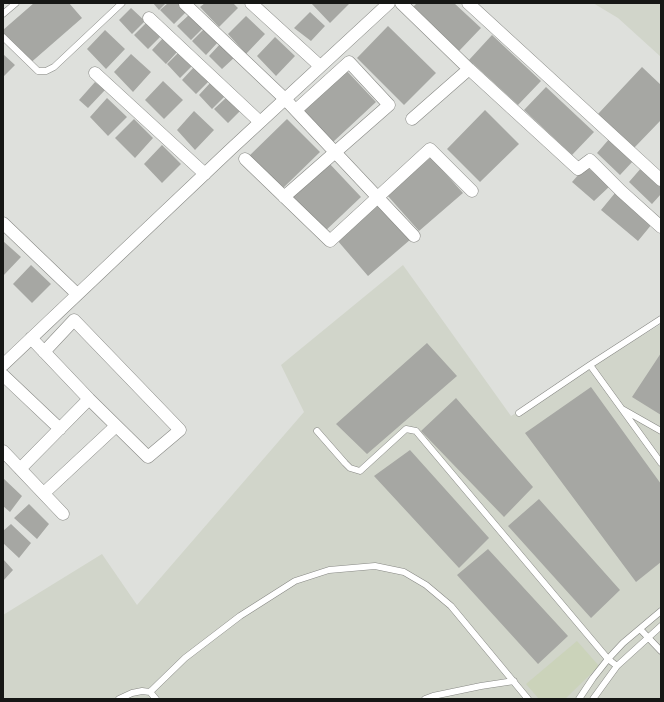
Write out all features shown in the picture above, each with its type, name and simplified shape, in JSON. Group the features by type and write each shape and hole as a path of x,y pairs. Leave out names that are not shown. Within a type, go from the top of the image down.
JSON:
{"street":[{"path":"251,3 320,66"},
{"path":"5,359 31,338 260,122 389,3"},
{"path":"401,3 469,69 578,169 590,160 621,191 661,227"},
{"path":"468,3 661,180"},
{"path":"185,4 286,99 414,236"},
{"path":"149,18 260,122"},
{"path":"284,197 389,105 349,62 296,110"},
{"path":"412,118 469,69"},
{"path":"94,73 205,174"},
{"path":"245,159 330,241 377,196 430,150 472,191"},
{"path":"3,223 77,294"},
{"path":"31,338 44,352 89,399 148,457 180,430 74,320 44,352"},
{"path":"3,375 60,429"},
{"path":"20,468 89,399"},
{"path":"44,494 116,426"},
{"path":"3,451 63,514"}],"lane":[{"path":"3,14 16,3"},
{"path":"3,37 38,71 46,71 54,66 122,3"},
{"path":"519,413 661,319"},
{"path":"590,365 661,463"},
{"path":"620,408 661,431"},
{"path":"317,431 350,468 360,471 406,429 416,431 608,659 617,666"},
{"path":"150,692 185,658 240,616 295,581 329,570 375,566 404,572 426,585 451,606 528,699"},
{"path":"579,699 592,678 608,659 661,611"},
{"path":"592,699 617,666 661,626"},
{"path":"640,629 661,651"},
{"path":"426,699 433,696 481,686 514,681"},
{"path":"119,699 132,693 142,691 150,692 156,699"}],"shaded area":[{"path":"593,3 661,3 661,57 618,18"},
{"path":"403,265 511,416 661,324 661,699 3,699 3,615 102,554 137,605 304,412 281,365"}],"green space":[{"path":"577,641 599,666 565,699 539,699 526,684"}],"building":[{"path":"34,3 69,3 82,18 28,65 3,37 3,30"},
{"path":"153,3 166,3 159,10"},
{"path":"168,3 178,3 187,11 174,24 160,10"},
{"path":"205,3 233,3 238,8 219,27 200,7"},
{"path":"311,3 350,3 330,23"},
{"path":"417,3 454,3 481,28 459,51 413,7"},
{"path":"131,8 145,21 132,34 119,20"},
{"path":"310,12 325,26 311,41 294,28"},
{"path":"190,14 204,27 191,40 177,26"},
{"path":"246,16 265,34 246,54 228,34"},
{"path":"146,23 161,36 148,49 134,35"},
{"path":"388,26 436,73 404,105 357,58"},
{"path":"205,28 219,41 206,55 192,41"},
{"path":"105,30 125,49 106,69 87,49"},
{"path":"492,35 541,81 518,105 469,60"},
{"path":"164,37 178,51 166,64 152,50"},
{"path":"275,37 295,56 276,76 257,56"},
{"path":"221,43 236,56 222,69 209,56"},
{"path":"179,52 193,65 180,78 167,64"},
{"path":"3,54 15,65 3,77"},
{"path":"131,54 151,72 133,92 114,72"},
{"path":"194,67 209,81 196,94 182,80"},
{"path":"642,67 661,85 661,120 634,148 598,114"},
{"path":"344,68 376,102 333,142 302,108"},
{"path":"163,81 183,100 164,119 145,100"},
{"path":"95,82 105,90 88,108 79,100"},
{"path":"211,82 225,96 212,109 199,95"},
{"path":"546,87 594,132 572,155 524,110"},
{"path":"227,97 241,110 228,123 214,109"},
{"path":"107,98 127,117 108,136 90,117"},
{"path":"485,110 519,144 480,182 447,149"},
{"path":"194,111 214,130 195,150 177,130"},
{"path":"134,119 153,138 135,158 115,138"},
{"path":"287,119 320,152 280,191 247,158"},
{"path":"610,138 634,160 620,175 597,153"},
{"path":"162,145 181,164 162,183 144,164"},
{"path":"431,157 463,193 419,231 387,195"},
{"path":"328,162 361,197 323,233 289,198"},
{"path":"586,166 610,186 594,201 572,182"},
{"path":"642,167 661,185 661,194 652,204 629,182"},
{"path":"615,193 652,224 638,241 601,210"},
{"path":"381,203 411,239 368,276 337,240"},
{"path":"3,241 21,257 3,276"},
{"path":"31,265 51,284 32,303 13,284"},
{"path":"427,343 457,376 367,454 336,424"},
{"path":"661,353 661,415 632,397"},
{"path":"591,387 661,484 661,562 636,582 525,433"},
{"path":"456,398 533,487 504,517 421,431"},
{"path":"410,450 489,538 459,568 374,476"},
{"path":"3,478 22,496 10,512 3,506"},
{"path":"539,499 620,590 591,618 508,526"},
{"path":"29,504 49,524 37,539 14,518"},
{"path":"11,524 31,543 19,558 3,543 3,531"},
{"path":"488,549 568,636 538,664 457,575"},
{"path":"3,559 13,570 3,581"}]}
